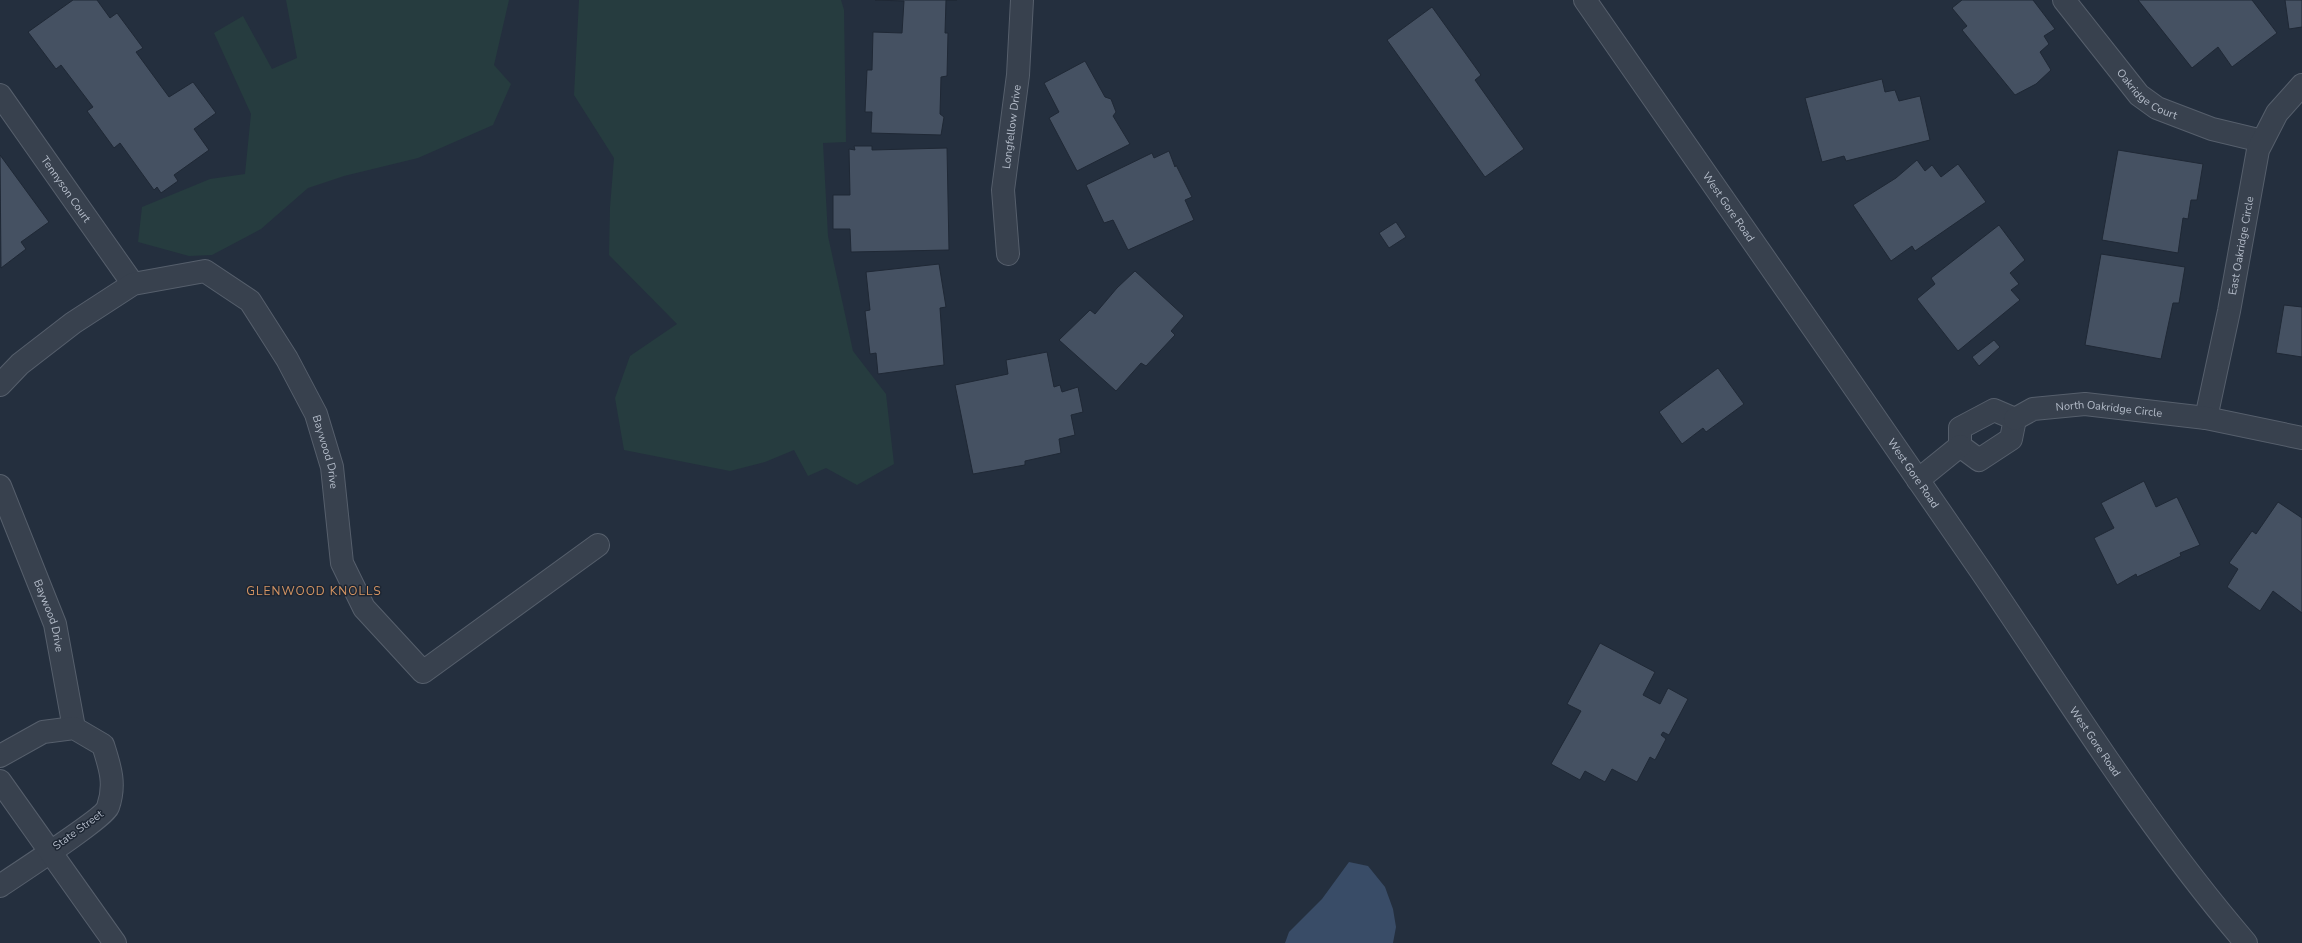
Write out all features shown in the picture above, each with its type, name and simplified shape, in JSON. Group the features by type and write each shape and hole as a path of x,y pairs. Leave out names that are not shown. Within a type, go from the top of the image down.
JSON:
{"street":[{"name":"Longfellow Drive","path":"1008,254 1003,190 1018,75 1022,0"},
{"name":"West Gore Road","path":"1586,0 1918,480 2144,813 2213,904 2246,943"},
{"name":"Oakridge Court","path":"2064,0 2138,95 2157,108 2212,129 2262,142"},
{"name":"East Oakridge Circle","path":"2206,418 2229,311 2258,150 2277,113 2302,85"},
{"name":"Tennyson Court","path":"0,95 133,284"},
{"name":"Baywood Drive","path":"0,385 20,364 73,322 133,284 205,271 250,301 287,359 316,414 332,467 342,563 364,608 423,672 598,545"},
{"name":"North Oakridge Circle","path":"2015,419 2033,409 2085,404 2206,418 2302,438"},
{"path":"1994,410 2015,419 2011,439 1979,460 1960,446 1960,428 1994,410"},
{"path":"1918,480 1960,446"},
{"name":"Baywood Drive","path":"0,486 55,624 74,728"},
{"path":"0,756 43,732 74,728"},
{"name":"State Street","path":"0,886 88,826 108,808 113,775 103,745 74,728"},
{"path":"0,781 115,943"}],"green space":[{"path":"286,0 509,0 494,65 511,84 493,125 418,158 344,176 308,188 261,229 212,255 189,256 138,242 142,207 210,179 245,174 251,114 214,33 243,16 272,69 297,58"},
{"path":"579,0 841,0 844,10 846,142 823,143 828,236 853,351 886,394 894,464 857,485 826,468 808,476 794,450 765,462 730,471 624,450 615,398 630,356 677,324 609,255 610,207 614,158 574,95"}],"water":[{"path":"1349,862 1368,866 1385,887 1393,909 1396,927 1393,943 1285,943 1289,932 1322,899"}],"building":[{"path":"73,0 97,0 110,18 117,13 143,48 136,52 169,97 193,82 216,113 194,129 209,150 174,175 178,181 161,193 157,187 154,190 120,143 114,148 87,111 93,107 61,65 56,69 28,32"},
{"path":"875,0 946,0 945,33 948,33 947,76 941,77 940,114 944,117 941,135 871,133 872,112 865,112 867,70 872,70 873,32 902,33 904,1"},
{"path":"1962,0 2033,0 2055,29 2044,36 2049,44 2040,52 2051,70 2036,84 2015,95 1962,30 1967,26 1952,8"},
{"path":"2138,0 2252,0 2277,33 2232,67 2218,47 2192,68"},
{"path":"2285,0 2302,0 2302,27 2289,29"},
{"path":"1432,7 1481,75 1475,80 1524,149 1485,177 1387,40"},
{"path":"1085,61 1105,97 1111,99 1116,112 1113,116 1130,144 1077,171 1049,118 1059,112 1044,83"},
{"path":"1882,79 1885,92 1895,90 1899,101 1920,96 1930,140 1846,161 1844,156 1822,162 1805,98"},
{"path":"854,146 872,146 872,150 947,148 949,250 851,252 850,229 833,229 833,195 850,195 849,149 855,150"},
{"path":"2118,150 2203,164 2197,200 2191,200 2188,219 2183,218 2178,253 2102,240"},
{"path":"1169,151 1175,167 1176,165 1192,197 1185,200 1194,220 1128,250 1113,220 1104,223 1086,185 1152,153 1154,158"},
{"path":"0,155 49,222 21,242 26,249 1,268"},
{"path":"1917,160 1925,171 1932,165 1941,177 1958,164 1986,202 1915,251 1912,246 1891,261 1853,205 1896,178"},
{"path":"1396,222 1406,237 1389,248 1379,233"},
{"path":"1999,225 2025,260 2010,273 2019,284 2011,290 2020,300 1958,351 1917,299 1935,284 1931,278"},
{"path":"2101,254 2185,267 2179,303 2173,303 2161,359 2085,345"},
{"path":"939,264 946,307 940,308 944,365 878,374 876,353 870,354 865,311 870,310 866,272"},
{"path":"1135,271 1184,316 1171,331 1175,335 1146,366 1141,363 1116,391 1059,340 1090,310 1095,314 1117,288"},
{"path":"2284,305 2302,307 2302,357 2276,353"},
{"path":"1994,340 2000,347 1979,366 1972,357"},
{"path":"1047,352 1054,387 1060,385 1062,392 1078,387 1083,412 1071,415 1075,435 1059,439 1061,453 1025,461 1025,465 973,474 955,385 1008,374 1006,360"},
{"path":"1718,368 1744,404 1706,432 1703,428 1682,444 1659,412"},
{"path":"2144,481 2156,507 2177,497 2200,545 2180,553 2181,556 2137,577 2136,574 2117,585 2094,538 2114,528 2101,503"},
{"path":"2278,502 2302,518 2302,613 2273,591 2260,611 2227,587 2238,569 2229,563 2252,531 2256,534"},
{"path":"1600,643 1655,672 1643,695 1660,704 1668,688 1688,699 1669,735 1663,732 1661,735 1666,739 1655,760 1650,757 1637,782 1612,769 1605,782 1585,771 1580,780 1551,764 1581,711 1567,704"}],"district":[{"name":"GLENWOOD KNOLLS","path":"314,591"}]}
